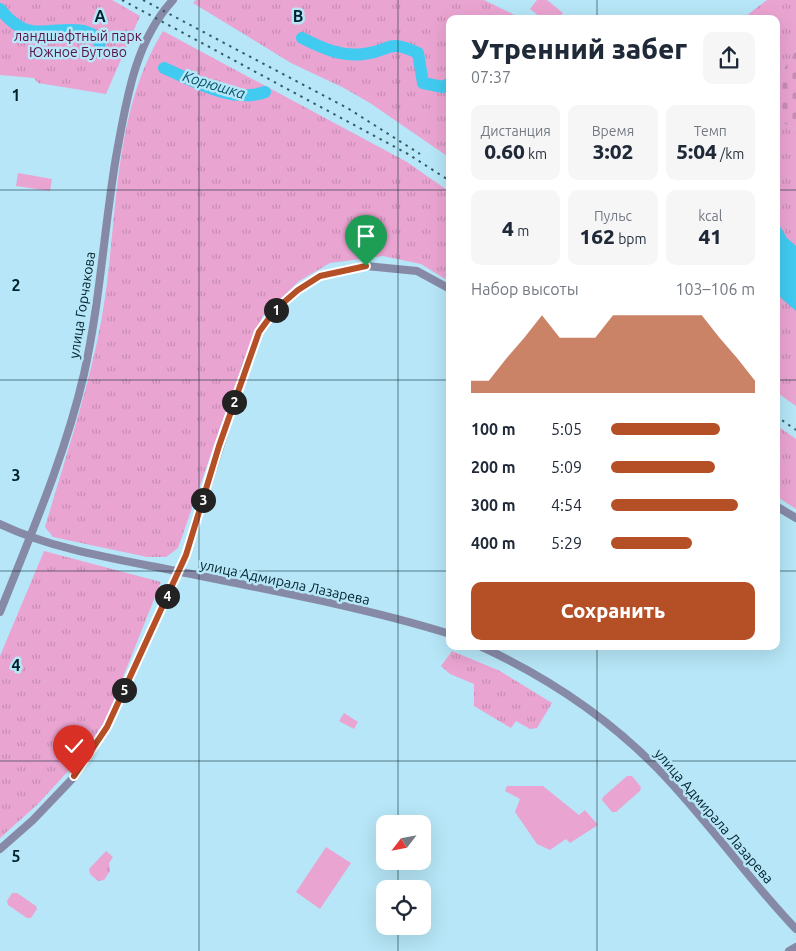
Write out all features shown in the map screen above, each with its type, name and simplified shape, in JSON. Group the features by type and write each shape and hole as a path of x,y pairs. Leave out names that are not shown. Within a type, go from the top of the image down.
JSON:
{"street":[{"name":"улица Горчакова","path":"0,612 66,441 84,375 94,326 107,213 132,75 158,18 174,0"},
{"path":"0,849 33,820 74,776 107,727 186,555 246,366 259,332 275,310 298,290 320,276 366,266 417,271 446,287"},
{"path":"780,508 796,518"},
{"name":"улица Адмирала Лазарева","path":"0,524 30,537 92,555 374,614 446,633"},
{"name":"улица Адмирала Лазарева","path":"488,650 536,674 566,693 635,747 677,790 796,930"},
{"path":"789,951 796,947"}],"green space":[{"name":"ландшафтный парк Южное Бутово","path":"0,0 112,0 140,16 106,94 38,83 34,78 0,75"},
{"path":"196,0 484,0 515,15 446,15 446,155 370,103 344,88 291,63 193,3"},
{"path":"537,0 547,0 563,13 562,15 538,15 530,9"},
{"path":"767,0 796,0 796,50 780,75 780,15 747,15"},
{"path":"163,31 407,162 446,189 446,280 421,264 383,256 330,263 299,281 262,317 225,414 178,548 166,557 147,557 53,537 45,527 76,425 96,348 107,286 125,135 133,99 146,64"},
{"path":"796,50 796,130 780,121 780,75"},
{"path":"780,121 796,130 796,406 780,395"},
{"path":"18,173 52,179 50,191 16,186"},
{"path":"780,428 796,439 796,509 780,499"},
{"path":"44,551 161,582 101,732 38,804 0,838 0,656"},
{"path":"452,651 500,671 552,703 537,728 530,729 516,721 511,728 474,706 474,684 450,674 441,666"},
{"path":"344,713 358,722 354,729 339,721"},
{"path":"627,776 632,776 641,787 640,791 616,812 612,812 602,800 603,797"},
{"path":"507,786 543,786 579,815 585,810 598,825 570,843 566,839 550,850 537,844 515,812 520,799 505,791"},
{"path":"326,847 351,863 320,909 296,892"},
{"path":"106,851 113,857 109,863 110,871 104,880 98,881 90,874 89,869"},
{"path":"12,893 17,893 36,906 37,909 31,918 27,918 8,905 7,901"}],"water":[{"path":"780,227 787,238 796,246 796,311 781,298"}],"waterway":[{"name":"Корюшка","path":"0,9 10,20 30,31 84,31 92,34 100,43"},
{"name":"Корюшка","path":"302,38 324,48 356,55 400,46 418,53 423,83 443,87 446,85"},
{"name":"Корюшка","path":"164,68 226,93 252,95 265,92"}],"railway":[{"path":"122,0 408,154 446,178"},
{"path":"143,0 349,109 420,154"},
{"path":"780,419 796,430"}],"route":[{"path":"74,776 107,727 186,555 219,446 259,332 275,310 298,290 320,276 366,266"}]}
